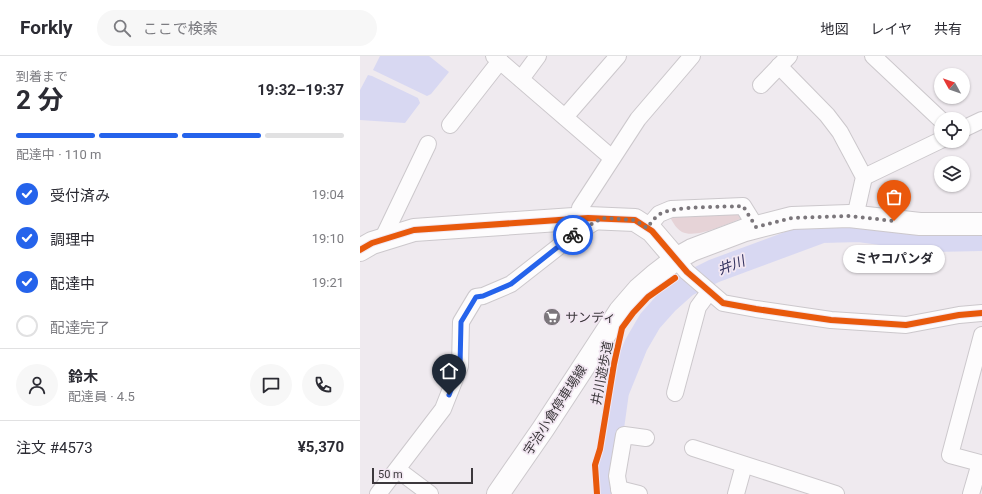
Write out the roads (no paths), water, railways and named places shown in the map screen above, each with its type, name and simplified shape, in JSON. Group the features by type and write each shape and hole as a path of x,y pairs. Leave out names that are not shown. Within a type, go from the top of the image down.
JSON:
{"main road":[{"name":"宇治小倉停車場線","path":"498,494 543,429 620,311 644,285 681,266 692,250 756,227 792,218 855,216 920,224 982,224"},
{"path":"360,250 372,243 414,230 580,218 602,218 635,220 652,231 681,266"}],"street":[{"path":"521,78 538,56"},
{"path":"565,117 618,56"},
{"path":"580,218 580,208 638,119 691,56"},
{"path":"873,56 934,113"},
{"path":"450,125 497,58 612,158"},
{"path":"761,85 784,61 840,132 864,177 855,216"},
{"path":"970,126 982,120"},
{"path":"864,177 934,143"},
{"path":"382,240 428,144"},
{"path":"647,228 660,214 671,209 743,206 756,227"},
{"path":"378,494 398,470 443,409 460,366 461,322 476,297 483,296 511,284 571,237 602,218"},
{"path":"681,266 723,303 756,309 831,320 906,325 959,315 982,313"},
{"path":"675,393 698,307 706,289"},
{"path":"971,494 980,463 950,455 982,335"},
{"path":"640,494 619,492 617,476 624,435 646,438"},
{"path":"693,448 836,494"},
{"path":"736,494 744,465"},
{"path":"398,470 430,494"}],"water":[{"path":"380,56 429,56 449,72 431,94 427,96 373,70"},
{"path":"368,75 418,98 420,103 405,123 360,120 360,90"}],"waterway":[{"name":"井川","path":"610,494 605,478 617,392 636,345 650,321 667,302 686,285 714,271 822,231 859,230 934,240 982,239"}],"place":[{"name":"ミヤコパンダ","path":"894,221"},
{"name":"サンディ","path":"552,317"}]}
